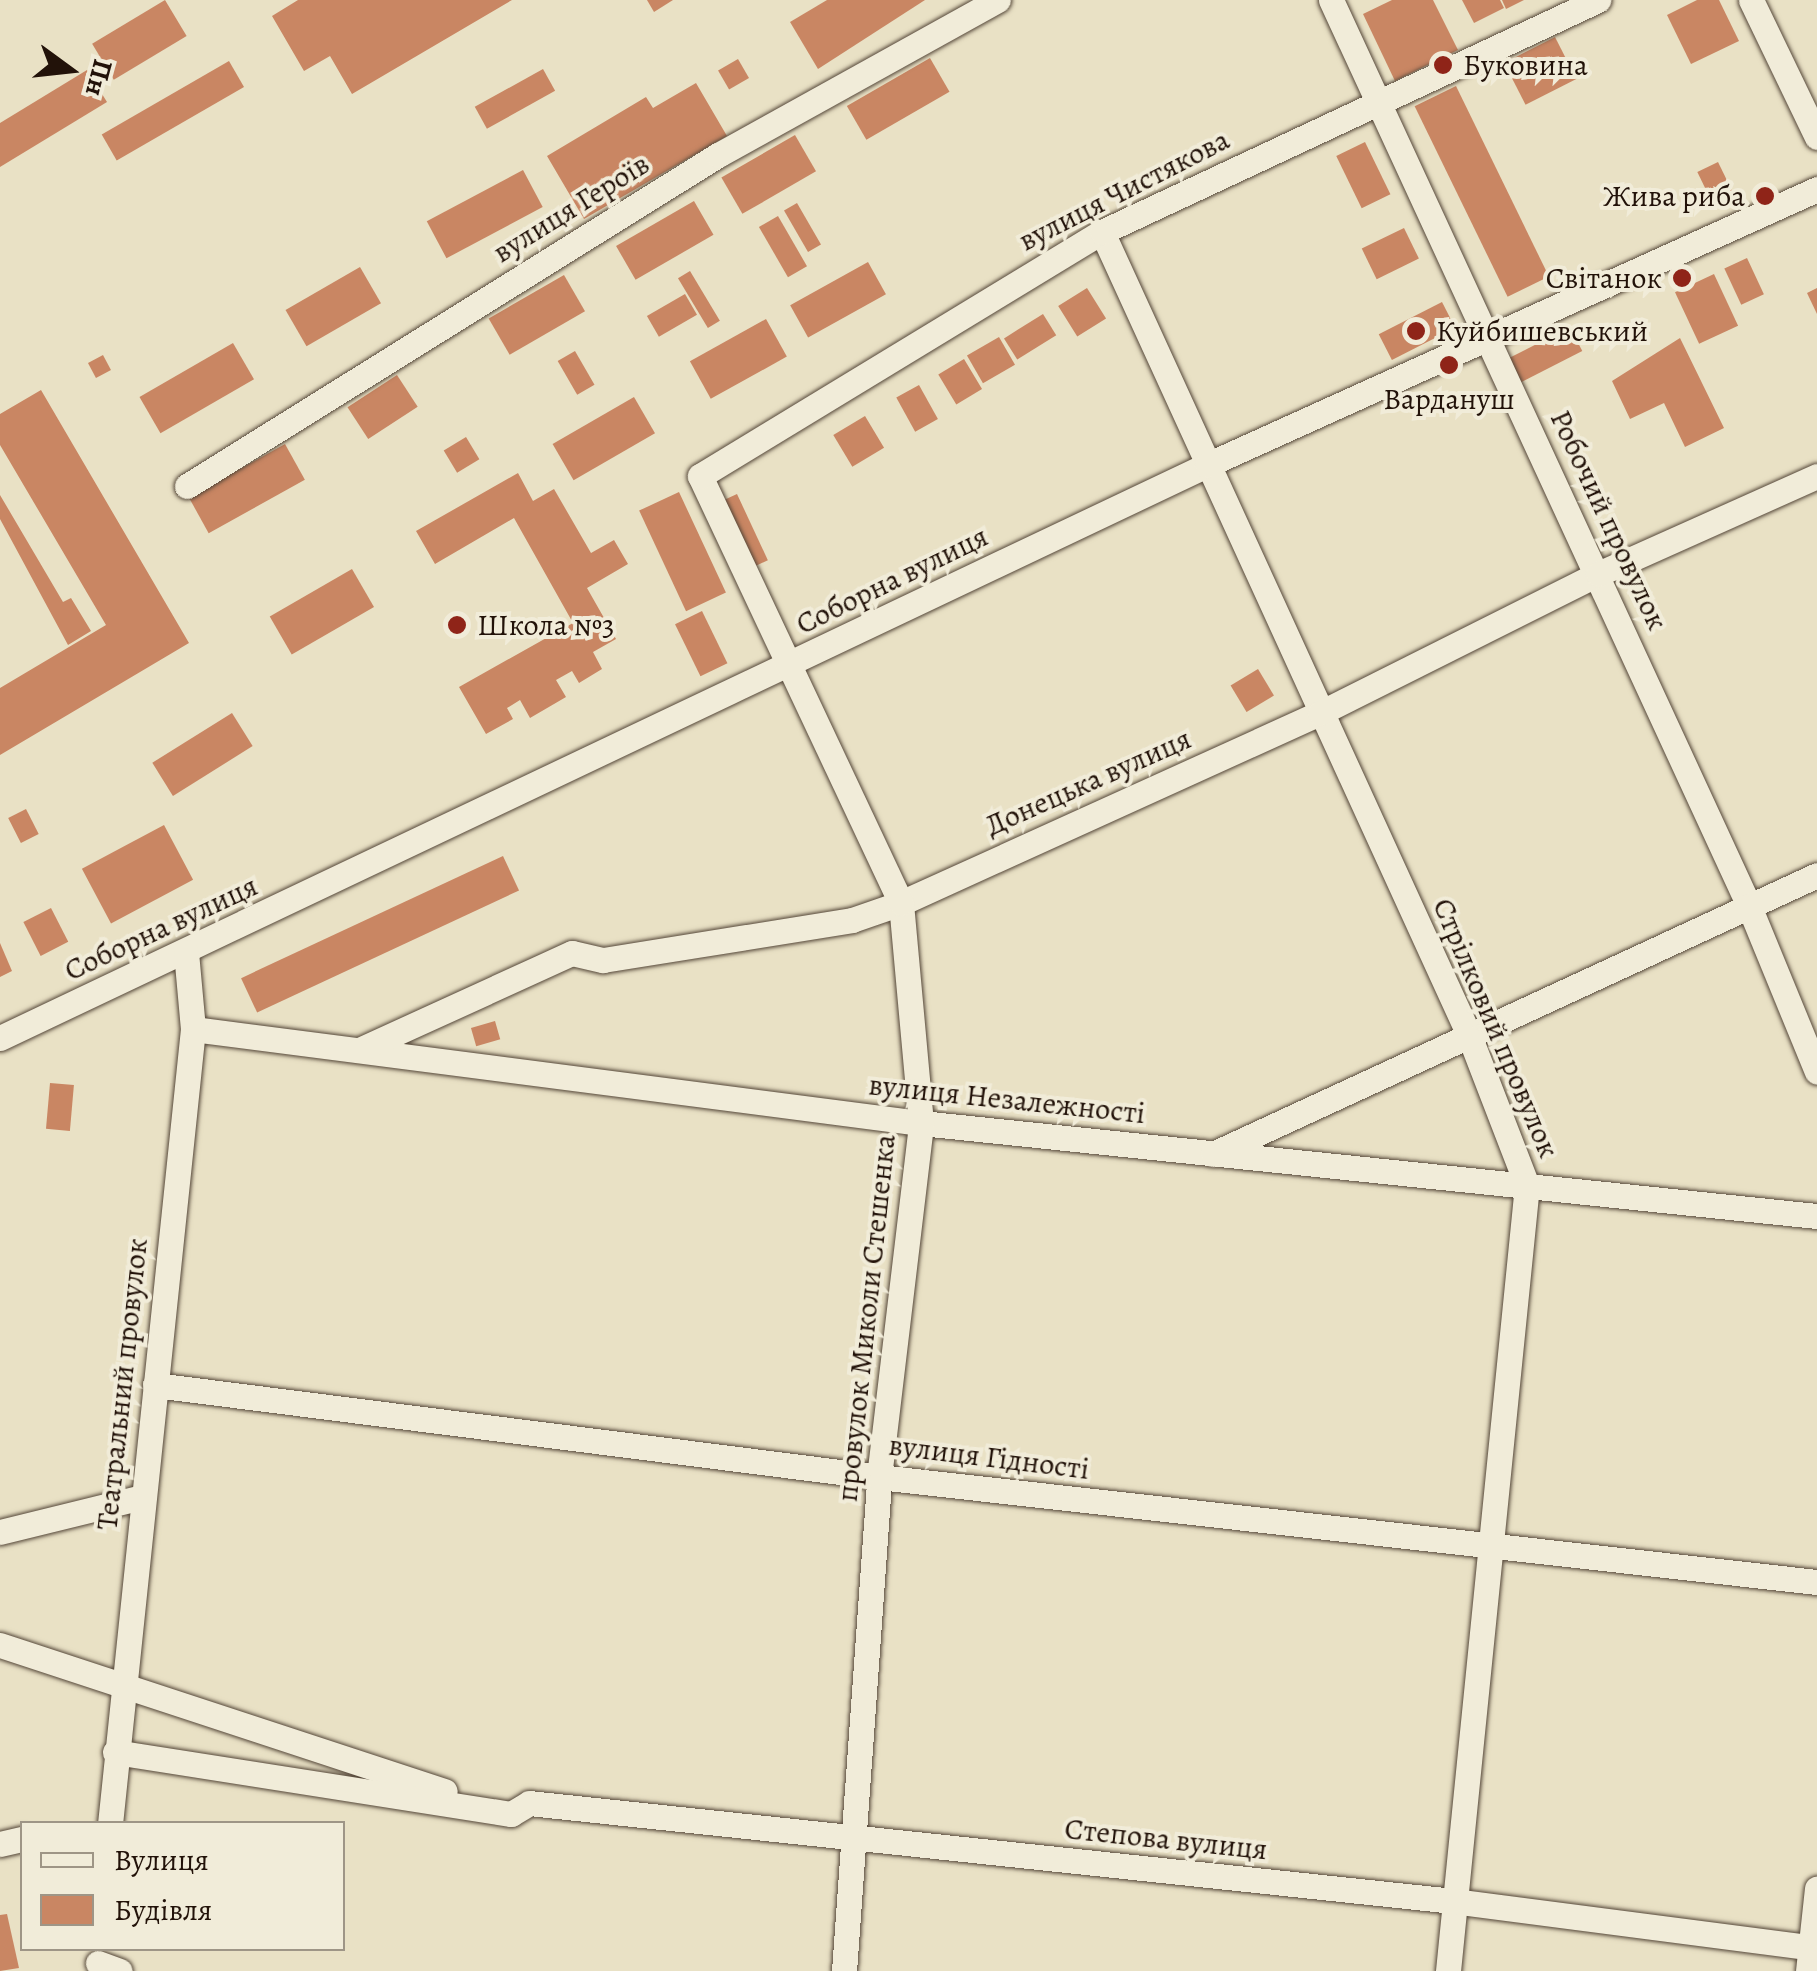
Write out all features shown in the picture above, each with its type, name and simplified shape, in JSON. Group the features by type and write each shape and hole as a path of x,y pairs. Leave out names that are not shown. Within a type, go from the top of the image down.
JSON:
{"street":[{"name":"вулиця Героїв","path":"186,486 718,155 998,0"},
{"name":"Робочий провулок","path":"1331,0 1374,102 1487,335 1749,906 1817,1072"},
{"name":"вулиця Чистякова","path":"700,476 1102,232 1598,0"},
{"path":"1750,0 1817,138"},
{"name":"Соборна вулиця","path":"0,1038 1207,464 1817,189"},
{"name":"Стрілковий провулок","path":"1102,232 1470,1035 1527,1185 1448,1971"},
{"name":"провулок Миколи Стешенка","path":"700,476 900,903 921,1124 879,1477 844,1971"},
{"name":"Донецька вулиця","path":"359,1050 572,952 602,960 852,920 900,903 1320,713 1598,574 1817,476"},
{"path":"1213,1154 1817,875"},
{"name":"Театральний провулок","path":"105,1821 116,1752 193,1029 186,952"},
{"name":"вулиця Незалежності","path":"193,1029 921,1124 1817,1216"},
{"name":"вулиця Гідності","path":"155,1385 879,1477 1817,1582"},
{"path":"0,1532 143,1497"},
{"path":"0,1646 123,1681"},
{"name":"Степова вулиця","path":"123,1681 511,1814"},
{"name":"Степова вулиця","path":"116,1752 511,1814 529,1804 1453,1900 1812,1956"},
{"path":"1812,1956 1817,1888"}],"building":[{"path":"165,0 187,36 114,80 92,44"},
{"path":"298,0 512,0 352,94 330,56 304,71 272,16"},
{"path":"647,0 673,0 654,12"},
{"path":"827,0 925,0 818,69 790,22"},
{"path":"1392,0 1433,0 1458,50 1395,81 1363,14"},
{"path":"1462,0 1500,0 1504,8 1474,23"},
{"path":"1502,0 1524,0 1506,9"},
{"path":"1697,0 1719,0 1739,41 1691,64 1667,15"},
{"path":"1555,37 1576,79 1526,105 1504,63"},
{"path":"930,58 950,92 866,140 847,106"},
{"path":"738,59 749,78 729,90 718,70"},
{"path":"229,61 244,87 117,160 102,134"},
{"path":"543,69 555,91 487,129 475,107"},
{"path":"87,70 107,102 0,167 0,123"},
{"path":"696,83 727,136 584,219 547,156 646,97 653,108"},
{"path":"1456,86 1549,277 1508,297 1415,106"},
{"path":"795,135 816,171 742,214 721,178"},
{"path":"1365,142 1390,194 1362,208 1336,156"},
{"path":"1718,162 1736,199 1715,209 1697,172"},
{"path":"523,170 543,207 446,258 427,221"},
{"path":"694,201 714,235 636,280 616,246"},
{"path":"797,203 821,245 808,252 784,210"},
{"path":"778,216 807,266 788,277 759,227"},
{"path":"1404,228 1419,259 1377,279 1362,249"},
{"path":"1747,258 1764,294 1741,305 1724,269"},
{"path":"868,262 886,294 808,338 790,305"},
{"path":"360,267 381,303 307,346 286,310"},
{"path":"690,271 720,321 708,328 678,278"},
{"path":"1714,274 1738,326 1699,344 1675,292"},
{"path":"564,275 585,311 510,355 489,318"},
{"path":"1087,288 1106,319 1077,337 1058,306"},
{"path":"1817,288 1817,314 1807,293"},
{"path":"685,294 697,315 659,337 647,316"},
{"name":"Куйбишевський","path":"1442,302 1455,328 1392,360 1379,334"},
{"path":"1043,314 1056,335 1017,360 1004,338"},
{"path":"766,319 787,357 711,399 690,361"},
{"path":"1570,327 1582,351 1520,383 1508,359"},
{"path":"999,337 1015,365 983,383 967,356"},
{"path":"1680,338 1724,428 1685,447 1664,403 1630,419 1612,381"},
{"path":"233,343 254,379 160,433 139,397"},
{"path":"575,351 594,385 577,395 558,361"},
{"path":"103,355 111,370 96,378 88,363"},
{"path":"964,359 982,389 956,404 938,374"},
{"path":"397,375 418,407 368,439 348,407"},
{"path":"919,385 938,419 915,432 896,398"},
{"path":"41,390 189,643 0,755 0,688 106,625 0,445 0,414"},
{"path":"634,397 655,433 574,480 553,444"},
{"path":"865,416 884,448 852,467 833,435"},
{"path":"466,437 479,459 457,473 444,450"},
{"path":"285,444 305,480 209,533 189,497"},
{"path":"518,473 533,501 554,489 591,553 614,540 628,564 587,588 616,639 593,652 602,669 579,683 572,671 556,680 566,697 530,718 520,700 507,708 513,719 486,734 459,687 573,623 514,518 435,564 416,531"},
{"path":"679,492 726,593 686,611 639,511"},
{"path":"737,494 768,560 749,569 718,503"},
{"path":"0,495 63,602 71,598 91,631 68,645 0,519"},
{"path":"352,569 374,607 292,655 270,616"},
{"path":"702,611 727,663 700,676 675,624"},
{"path":"1258,669 1274,696 1247,712 1231,685"},
{"path":"232,713 253,746 173,796 152,763"},
{"path":"26,809 39,834 21,843 8,818"},
{"path":"164,825 193,880 111,923 82,869"},
{"path":"503,856 519,890 257,1013 241,978"},
{"path":"51,908 68,942 41,956 23,922"},
{"path":"0,943 12,971 0,977"},
{"path":"495,1021 500,1039 476,1046 471,1028"},
{"path":"50,1083 74,1085 70,1131 46,1129"},
{"path":"7,1914 19,1968 0,1971 0,1915"}],"place":[{"name":"Буковина","path":"1443,65"},
{"name":"Жива риба","path":"1765,196"},
{"name":"Світанок","path":"1682,278"},
{"name":"Куйбишевський","path":"1416,331"},
{"name":"Вардануш","path":"1449,365"},
{"name":"Школа №3","path":"457,625"}]}
